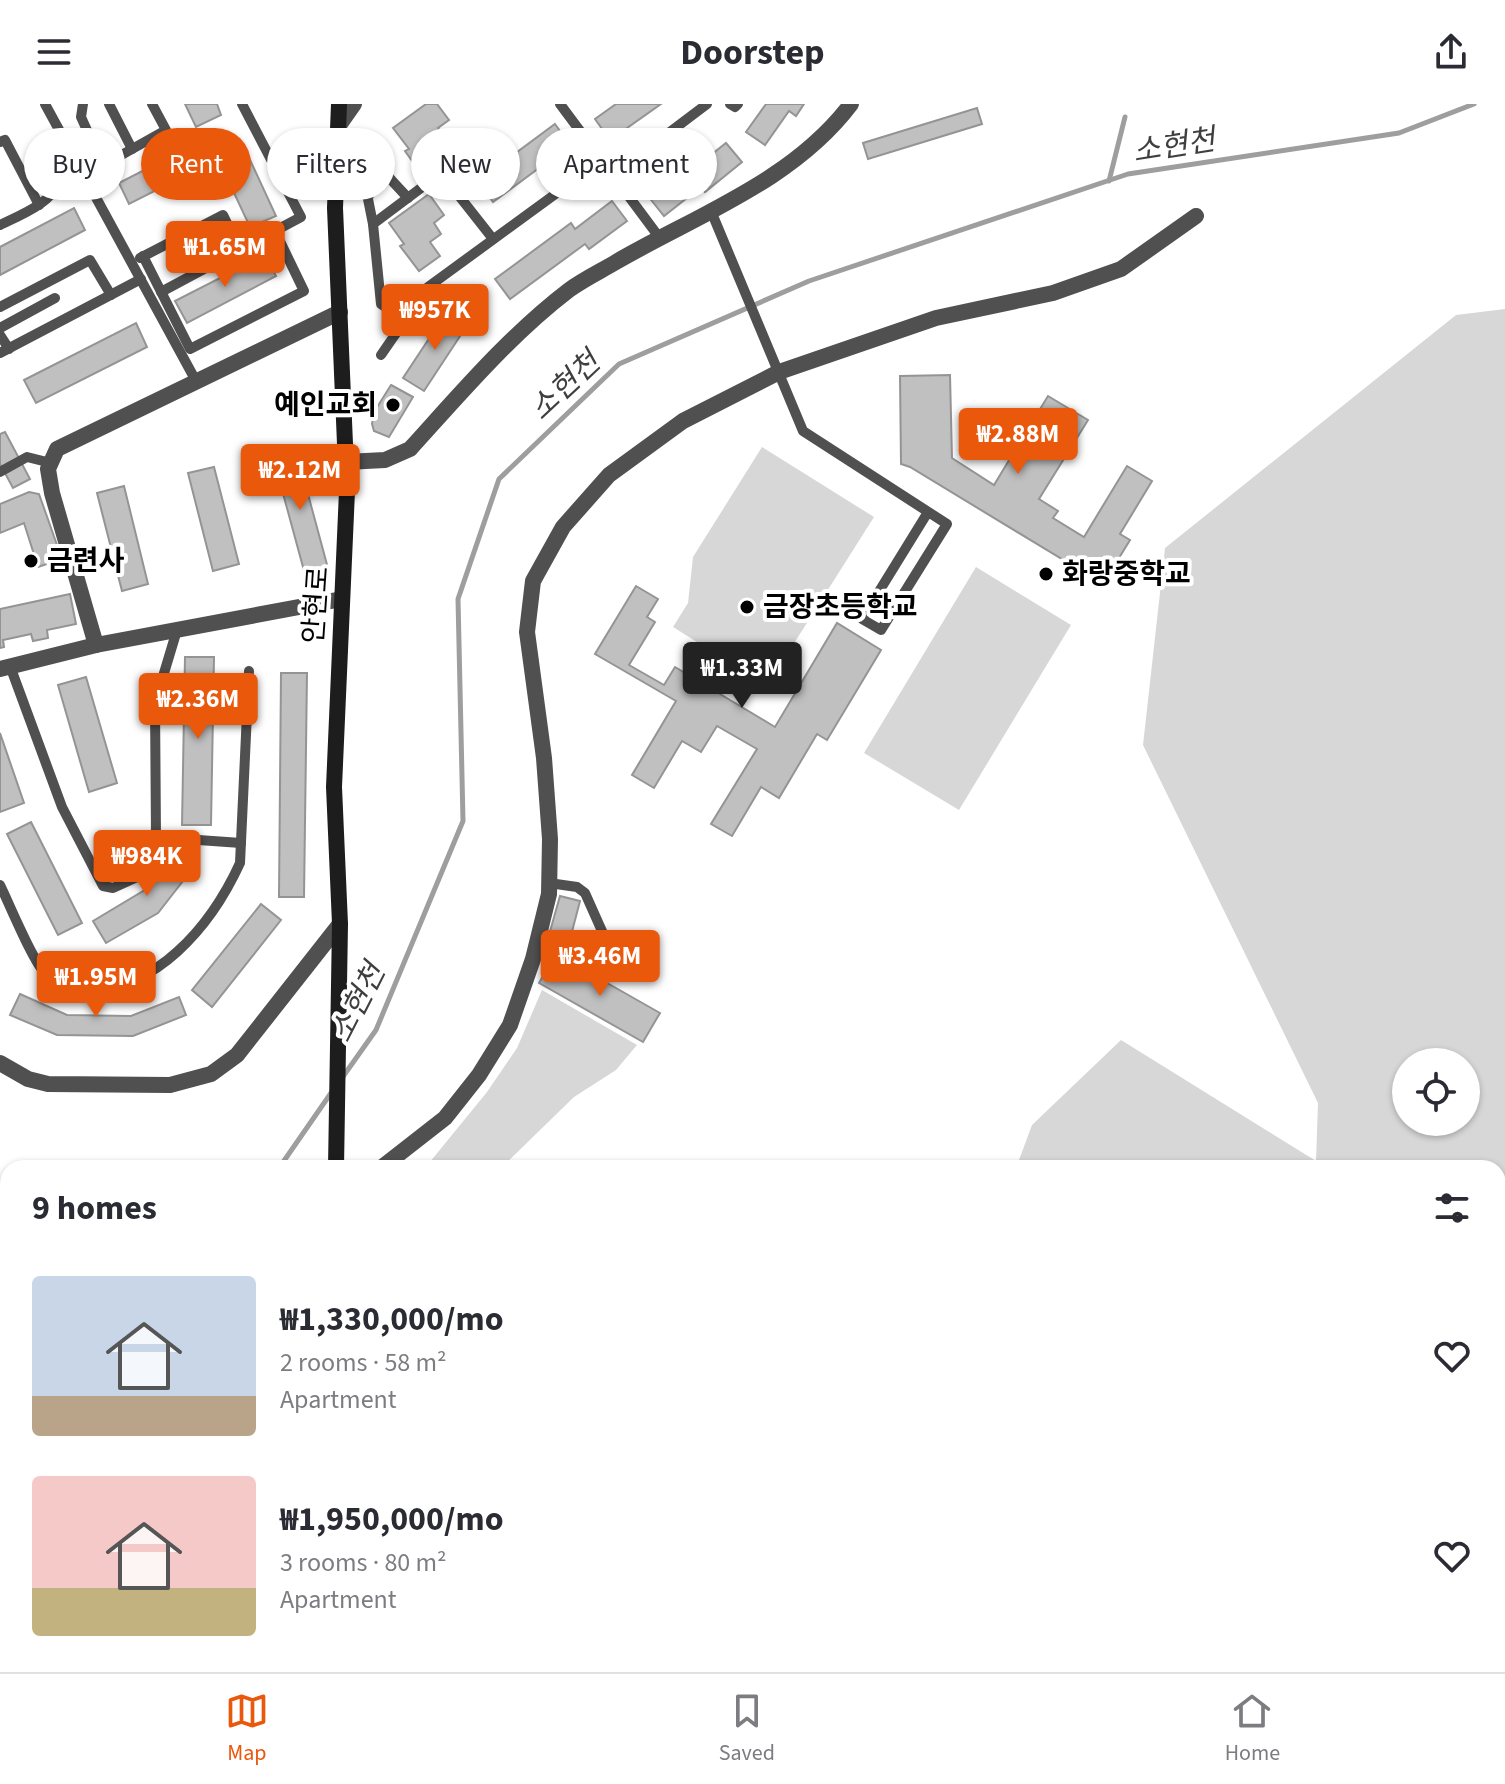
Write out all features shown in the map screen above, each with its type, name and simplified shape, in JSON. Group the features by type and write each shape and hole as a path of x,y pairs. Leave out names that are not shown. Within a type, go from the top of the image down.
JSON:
{"street":[{"name":"안현로","path":"336,1160 340,924 334,787 347,530 335,208 339,104"},
{"path":"340,124 354,104"},
{"path":"346,462 385,460 410,449 524,330 571,289 659,237 773,176 814,144 851,104"},
{"path":"391,1160 445,1118 479,1075 510,1025 533,959 549,894 550,839 544,758 527,632 533,581 563,527 609,475 683,421 779,372 936,318 1053,293 1121,269 1196,216"},
{"path":"96,645 52,493 48,469 57,449 340,312"},
{"path":"5,667 96,645 342,599"},
{"path":"0,1063 28,1079 48,1084 170,1085 211,1074 237,1055 340,924"}],"lane":[{"path":"45,104 58,128"},
{"path":"83,104 81,117 86,128"},
{"path":"109,104 132,149"},
{"path":"125,153 166,130 152,104"},
{"path":"161,292 301,217 242,104"},
{"path":"561,104 579,128"},
{"path":"675,128 707,104"},
{"path":"730,104 735,107 738,104"},
{"path":"0,142 5,140 39,205"},
{"path":"405,320 381,304 368,199 373,177 383,171 391,176 408,198"},
{"path":"373,224 441,173 493,239"},
{"path":"0,225 45,200"},
{"path":"97,200 196,381"},
{"path":"381,355 428,287 547,200"},
{"path":"632,200 659,237"},
{"path":"711,211 803,431 947,524 881,630 862,619 928,512"},
{"path":"131,262 223,215 240,250"},
{"path":"143,256 190,349 304,291 275,231"},
{"path":"0,307 90,260 111,295"},
{"path":"0,335 4,351 141,279"},
{"path":"0,328 55,298"},
{"path":"0,472 27,457 51,463"},
{"path":"5,667 62,807 103,886 113,888 135,878 147,862 156,837 155,703 177,630"},
{"path":"0,885 45,974 66,984 89,988 118,985 149,972 178,954 228,890 240,863 249,671"},
{"path":"156,837 241,843"},
{"path":"549,883 577,887 585,893 618,967"}],"shaded area":[{"path":"1505,309 1505,1160 1316,1160 1318,1103 1143,745 1165,548 1456,315"},
{"path":"762,447 874,517 767,686 673,627 688,603 693,557"},
{"path":"976,567 1071,625 959,810 864,753"},
{"path":"542,990 637,1045 616,1070 574,1097 509,1160 432,1160 487,1092 517,1048"},
{"path":"1121,1040 1314,1160 1019,1160 1032,1125"}],"building":[{"path":"185,104 217,104 221,115 196,127"},
{"path":"426,104 437,104 449,120 438,128 411,128 411,159 405,151 409,149 393,128"},
{"path":"616,104 661,104 627,128 601,128 595,119"},
{"path":"766,104 804,104 796,116 789,111 765,145 746,132"},
{"path":"977,108 982,124 868,159 863,143"},
{"path":"536,138 536,170 520,182 520,150"},
{"path":"726,143 742,162 717,182 717,150"},
{"path":"251,162 276,216 250,227 237,200 251,200"},
{"path":"141,172 141,198 129,204 125,196 125,180"},
{"path":"421,200 433,200 444,215 434,223 441,234 430,242 440,256 419,271 400,246 404,244 389,223"},
{"path":"651,200 684,200 664,216"},
{"path":"612,201 627,221 589,249 585,244 510,299 495,279 571,223 575,229"},
{"path":"74,208 85,230 0,275 0,247"},
{"path":"265,255 276,276 187,323 175,301"},
{"path":"446,313 466,327 424,391 403,378"},
{"path":"136,323 147,347 36,403 24,380"},
{"path":"950,375 952,458 994,485 1048,396 1088,420 1039,499 1058,511 1053,518 1084,537 1127,466 1152,481 1120,534 1130,540 1103,584 901,464 900,376"},
{"name":"예인교회","path":"391,385 413,397 389,437 374,431 372,424 374,412"},
{"path":"5,432 30,479 13,488 0,464 0,434"},
{"path":"295,446 329,572 306,578 272,453"},
{"path":"214,467 239,564 213,571 188,473"},
{"path":"124,486 148,584 122,591 97,493"},
{"path":"29,492 39,494 62,559 38,567 24,523 0,533 0,504"},
{"path":"636,586 658,599 647,617 655,622 629,665 664,685 675,667 775,727 837,623 881,650 827,740 817,734 779,798 761,787 732,836 711,824 757,749 717,726 701,752 682,741 654,788 632,775 676,701 595,654"},
{"path":"70,594 76,624 47,630 48,638 33,641 31,634 3,640 4,647 0,648 0,609"},
{"path":"185,657 214,657 211,825 182,825"},
{"path":"281,673 307,673 304,897 279,897"},
{"path":"86,677 117,783 89,792 58,685"},
{"path":"0,733 24,803 0,812"},
{"path":"31,822 82,923 58,935 7,834"},
{"path":"178,848 197,863 158,913 106,943 93,921 143,891"},
{"path":"560,896 580,901 568,947 547,942"},
{"path":"261,904 281,920 212,1007 192,990"},
{"path":"556,954 660,1013 643,1042 539,983"},
{"path":"20,994 67,1015 131,1016 179,997 186,1015 133,1036 57,1035 10,1015"}],"waterway":[{"name":"소현천","path":"342,1078 376,1030 463,821 458,599 499,479 619,364 809,281 1128,174 1399,133 1474,104"},
{"path":"1109,181 1125,117"},
{"name":"소현천","path":"285,1160 331,1093"}],"place":[{"name":"예인교회","path":"393,405"},
{"name":"금련사","path":"31,561"},
{"name":"화랑중학교","path":"1046,574"},
{"name":"금장초등학교","path":"747,607"}]}
